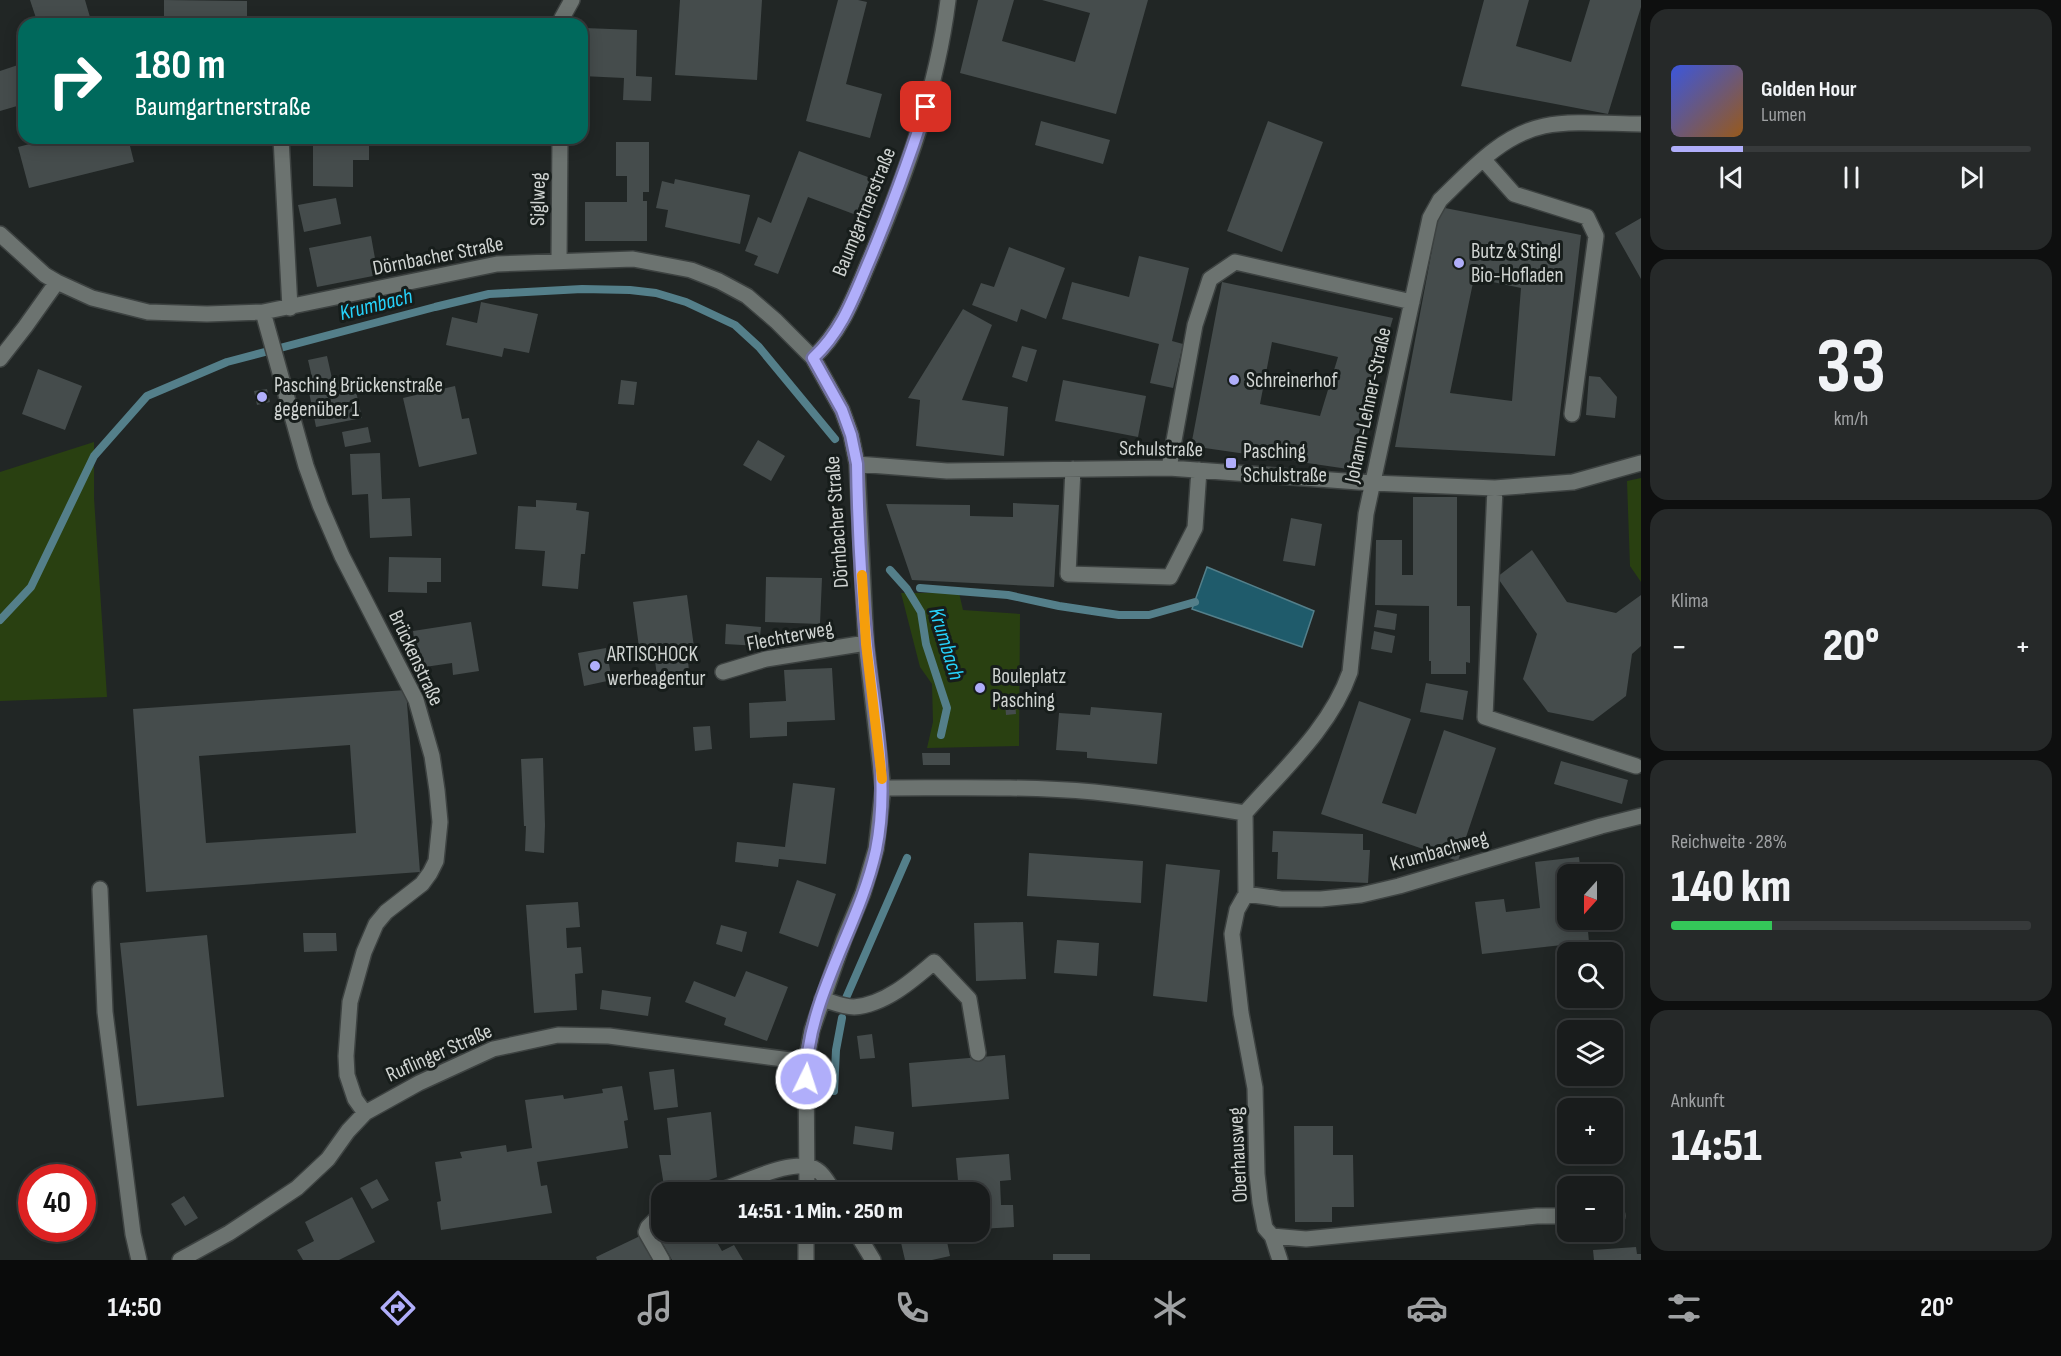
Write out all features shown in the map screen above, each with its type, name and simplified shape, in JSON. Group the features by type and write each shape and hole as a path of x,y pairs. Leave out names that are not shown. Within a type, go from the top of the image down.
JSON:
{"street":[{"path":"562,18 572,0"},
{"name":"Baumgartnerstraße","path":"813,358 834,336 842,322 909,160 937,67 948,0"},
{"name":"Johann-Lehner-Straße","path":"1245,813 1318,729 1343,692 1350,672 1366,514 1434,208 1483,159 1512,138 1545,126 1560,124 1641,124"},
{"path":"281,144 290,308"},
{"name":"Siglweg","path":"559,260 560,144"},
{"path":"1483,159 1514,194 1587,217 1596,236 1572,414"},
{"name":"Dörnbacher Straße","path":"0,234 45,275 57,282 92,298 148,312 207,314 263,312 497,264 633,259 691,270 720,281 747,296 813,358 842,410 851,435 857,464 866,644 883,788 876,849 863,893 812,1029 806,1062 807,1182"},
{"path":"1169,468 1195,325 1210,279 1235,262 1412,302"},
{"path":"0,358 57,282"},
{"name":"Brückenstraße","path":"263,312 306,466 320,505 342,556 416,700 432,756 437,790 440,822 436,861 422,884 386,912 376,924 364,952 350,1002 347,1075 355,1100 365,1113"},
{"name":"Schulstraße","path":"857,464 947,471 1169,468 1372,483 1495,488 1573,482 1641,463"},
{"path":"1073,469 1068,574 1170,577 1195,528 1199,470"},
{"path":"1495,488 1485,717 1636,766"},
{"name":"Flechterweg","path":"723,672 766,659 866,644"},
{"path":"883,788 1025,788 1093,792 1245,813"},
{"name":"Oberhausweg","path":"1245,813 1246,894 1234,921 1233,948 1241,1013 1255,1088 1260,1202 1265,1228 1272,1236 1280,1260"},
{"name":"Krumbachweg","path":"1246,894 1281,899 1321,899 1361,895 1641,816"},
{"path":"100,889 105,1012 133,1234 139,1260"},
{"path":"822,999 843,1006 855,1007 880,1000 910,982 934,962 969,999 978,1053"},
{"name":"Ruflinger Straße","path":"180,1260 229,1233 297,1188 328,1159 348,1131 365,1113 419,1083 493,1049 558,1035 609,1036 806,1062"},
{"path":"744,1182 788,1167 807,1165 822,1174 827,1182"},
{"path":"1272,1236 1306,1239 1537,1216 1557,1216"},
{"path":"651,1224 646,1232 651,1241"},
{"path":"652,1242 662,1260"},
{"path":"806,1242 806,1260"},
{"path":"862,1242 873,1260"}],"green space":[{"path":"94,442 94,498 107,697 0,701 0,472"},
{"path":"1641,478 1641,582 1630,566 1627,481"},
{"path":"901,593 959,593 963,610 1020,614 1019,746 927,748 933,722 932,684 920,667"}],"water":[{"path":"1207,567 1314,611 1302,647 1192,609"}],"building":[{"path":"30,0 85,0 90,18 36,18"},
{"path":"164,0 247,1 247,18 164,18"},
{"path":"680,0 762,0 757,80 675,75"},
{"path":"838,0 867,2 846,84 882,94 870,138 806,121"},
{"path":"978,0 1014,0 1002,41 1075,62 1090,13 1042,0 1148,0 1116,114 960,73"},
{"path":"1484,0 1529,0 1516,46 1571,62 1590,0 1641,0 1641,7 1608,114 1461,86"},
{"path":"588,28 637,30 636,76 652,77 651,101 623,100 624,78 588,76"},
{"path":"18,65 18,106 0,111 0,71"},
{"path":"1041,121 1110,140 1103,164 1035,145"},
{"path":"1268,121 1323,142 1282,252 1227,231"},
{"path":"616,142 649,142 649,192 643,192 643,201 647,201 647,241 585,241 585,202 627,202 627,176 616,176"},
{"path":"30,144 130,144 134,162 29,188 18,147"},
{"path":"313,144 369,144 369,160 353,160 353,187 313,186"},
{"path":"799,151 881,182 867,219 808,197 778,274 754,265 758,256 745,251 758,217 771,223"},
{"path":"675,179 750,195 740,244 665,227 668,210 656,208 662,181 674,184"},
{"path":"336,198 341,224 304,232 298,205"},
{"path":"1440,207 1581,235 1555,456 1395,447","holes":["1474,278 1521,288 1512,401 1450,393"]},
{"path":"1641,218 1641,279 1615,233"},
{"path":"371,236 378,275 317,287 309,248"},
{"path":"1009,247 1065,268 1046,319 1021,309 1017,322 972,305 981,283 994,287"},
{"path":"1139,256 1189,268 1172,341 1183,344 1173,388 1150,383 1159,344 1062,319 1072,282 1129,297"},
{"name":"Schreinerhof","path":"1222,282 1393,318 1348,469 1191,446","holes":["1272,342 1338,357 1320,416 1260,404"]},
{"path":"481,302 538,314 529,353 504,348 502,357 446,345 452,317 477,323"},
{"path":"963,309 992,325 962,400 1008,407 1004,456 916,446 920,400 908,398"},
{"path":"1022,346 1037,350 1027,382 1012,377"},
{"path":"327,356 333,383 353,378 362,418 316,427 308,387 314,386 308,360"},
{"path":"38,369 82,386 65,430 22,414"},
{"path":"1589,376 1600,377 1617,397 1615,418 1586,415"},
{"path":"621,380 637,382 634,405 618,404"},
{"path":"1063,380 1146,396 1138,437 1055,421"},
{"path":"455,386 462,419 469,418 477,454 419,467 403,398"},
{"name":"Pasching Brückenstraße gegenüber 1","path":"267,389 270,402 257,405 254,391"},
{"path":"368,427 371,442 345,447 342,432"},
{"path":"758,440 785,456 771,481 743,465"},
{"path":"380,453 382,499 410,498 412,536 370,538 368,494 352,495 350,454"},
{"path":"1413,497 1457,497 1457,606 1470,606 1470,663 1466,662 1466,674 1431,674 1429,606 1375,605 1376,540 1402,540 1402,575 1413,575"},
{"path":"536,500 577,503 576,510 589,512 585,554 581,554 578,589 542,586 545,551 515,549 518,506 536,507"},
{"path":"1013,503 1059,505 1054,587 912,580 886,504 970,505 970,516 1013,517"},
{"path":"1291,518 1322,524 1315,566 1283,561"},
{"path":"1532,550 1567,602 1616,613 1641,595 1641,646 1632,654 1626,696 1593,721 1548,712 1523,679 1537,634 1497,577"},
{"path":"389,557 441,558 441,582 427,582 427,593 388,592"},
{"path":"766,577 822,578 820,624 765,622"},
{"path":"687,595 694,647 687,648 689,672 657,676 654,653 640,655 633,602"},
{"path":"1377,610 1397,614 1395,630 1374,627"},
{"path":"471,622 479,671 453,675 452,663 418,668 413,631"},
{"path":"726,624 761,627 759,646 725,644"},
{"path":"1374,631 1395,636 1392,653 1371,649"},
{"name":"ARTISCHOCK werbeagentur","path":"606,648 612,680 584,686 578,653"},
{"path":"832,668 835,720 787,722 787,736 750,738 749,703 786,701 784,670"},
{"path":"1426,683 1468,691 1463,720 1420,712"},
{"path":"406,690 420,872 146,892 133,709","holes":["350,745 356,833 206,843 199,756"]},
{"path":"1015,701 1016,714 1006,715 1005,702"},
{"path":"1359,701 1411,719 1382,803 1416,814 1444,730 1496,748 1458,861 1321,814"},
{"path":"1091,707 1162,713 1157,764 1087,758 1087,752 1056,750 1059,713 1090,715"},
{"path":"710,726 712,749 695,751 693,727"},
{"path":"922,753 950,753 950,765 923,765"},
{"path":"543,758 544,853 525,851 526,826 524,826 521,759"},
{"path":"1561,761 1628,780 1622,804 1554,784"},
{"path":"793,783 835,788 826,864 779,859 778,867 735,862 737,842 785,847"},
{"path":"1273,831 1363,834 1363,850 1370,850 1368,883 1277,879 1278,852 1272,852"},
{"path":"1029,853 1143,861 1141,903 1027,896"},
{"path":"1579,857 1580,864 1557,864 1557,930 1588,930 1589,942 1557,942 1557,946 1482,954 1475,902 1504,899 1506,912 1540,908 1535,862"},
{"path":"1166,864 1220,870 1207,1002 1153,996"},
{"path":"797,880 836,894 818,947 779,933"},
{"path":"578,902 580,927 566,928 567,948 581,947 583,973 575,974 577,1010 534,1013 526,905"},
{"path":"1023,922 1026,979 976,981 974,923"},
{"path":"721,925 747,932 742,952 716,944"},
{"path":"303,933 336,933 337,951 304,952"},
{"path":"207,935 224,1097 137,1106 120,943"},
{"path":"1057,940 1099,943 1097,976 1054,973"},
{"path":"746,971 788,987 767,1041 724,1025 726,1018 685,1002 694,981 735,997"},
{"path":"602,990 651,997 648,1016 600,1009"},
{"path":"872,1034 875,1058 860,1059 857,1036"},
{"path":"1005,1055 1009,1099 912,1107 909,1063"},
{"path":"674,1069 678,1107 654,1110 649,1072"},
{"path":"622,1086 628,1120 624,1121 628,1148 537,1162 541,1186 547,1185 552,1213 441,1230 437,1202 441,1201 435,1162 462,1158 460,1152 506,1145 507,1152 532,1148 525,1100 563,1095 564,1099 603,1093 602,1089"},
{"path":"711,1112 717,1177 704,1182 663,1182 659,1155 671,1155 667,1118"},
{"path":"855,1126 894,1132 892,1150 853,1144"},
{"path":"1294,1126 1333,1126 1333,1155 1353,1155 1354,1207 1332,1207 1332,1222 1295,1222"},
{"path":"1009,1154 1011,1180 1000,1181 1001,1205 1013,1205 1014,1227 990,1228 990,1182 958,1182 956,1158"},
{"path":"377,1179 389,1200 372,1209 360,1188"},
{"path":"184,1196 198,1218 185,1226 171,1204"},
{"path":"352,1197 375,1242 339,1260 303,1260 297,1250 314,1241 305,1222"},
{"path":"640,1236 652,1260 597,1260 596,1257"},
{"path":"662,1242 717,1242 722,1251 734,1245 743,1260 672,1260"},
{"path":"901,1242 947,1242 950,1256 932,1260 905,1260"},
{"path":"1636,1247 1637,1254 1641,1254 1641,1260 1594,1260 1593,1250"},
{"path":"1053,1254 1090,1254 1090,1260 1053,1260"}],"waterway":[{"name":"Krumbach","path":"0,620 31,587 94,456 147,396 227,362 489,294 582,289 630,290 656,293 686,302 735,325 759,347 835,439"},
{"name":"Krumbach","path":"890,570 907,589 921,612 926,644 947,708 941,735"},
{"path":"920,588 1008,595 1119,615 1149,615 1195,602"},
{"name":"Krumbach","path":"846,998 907,858"},
{"name":"Krumbach","path":"834,1091 836,1050 842,1018"}],"slow traffic":[{"path":"862,575 866,644 882,779"}],"place":[{"name":"Butz & Stingl Bio-Hofladen","path":"1459,263"},
{"name":"Schreinerhof","path":"1234,380"},
{"name":"Pasching Brückenstraße gegenüber 1","path":"262,397"},
{"name":"Pasching Schulstraße","path":"1231,463"},
{"name":"ARTISCHOCK werbeagentur","path":"595,666"},
{"name":"Bouleplatz Pasching","path":"980,688"}],"route":[{"path":"806,1079 806,1062 812,1029 843,939 863,893 876,849 883,788 866,644 857,464 851,435 842,410 813,358 827,345 842,322 886,220 926,107"}]}
